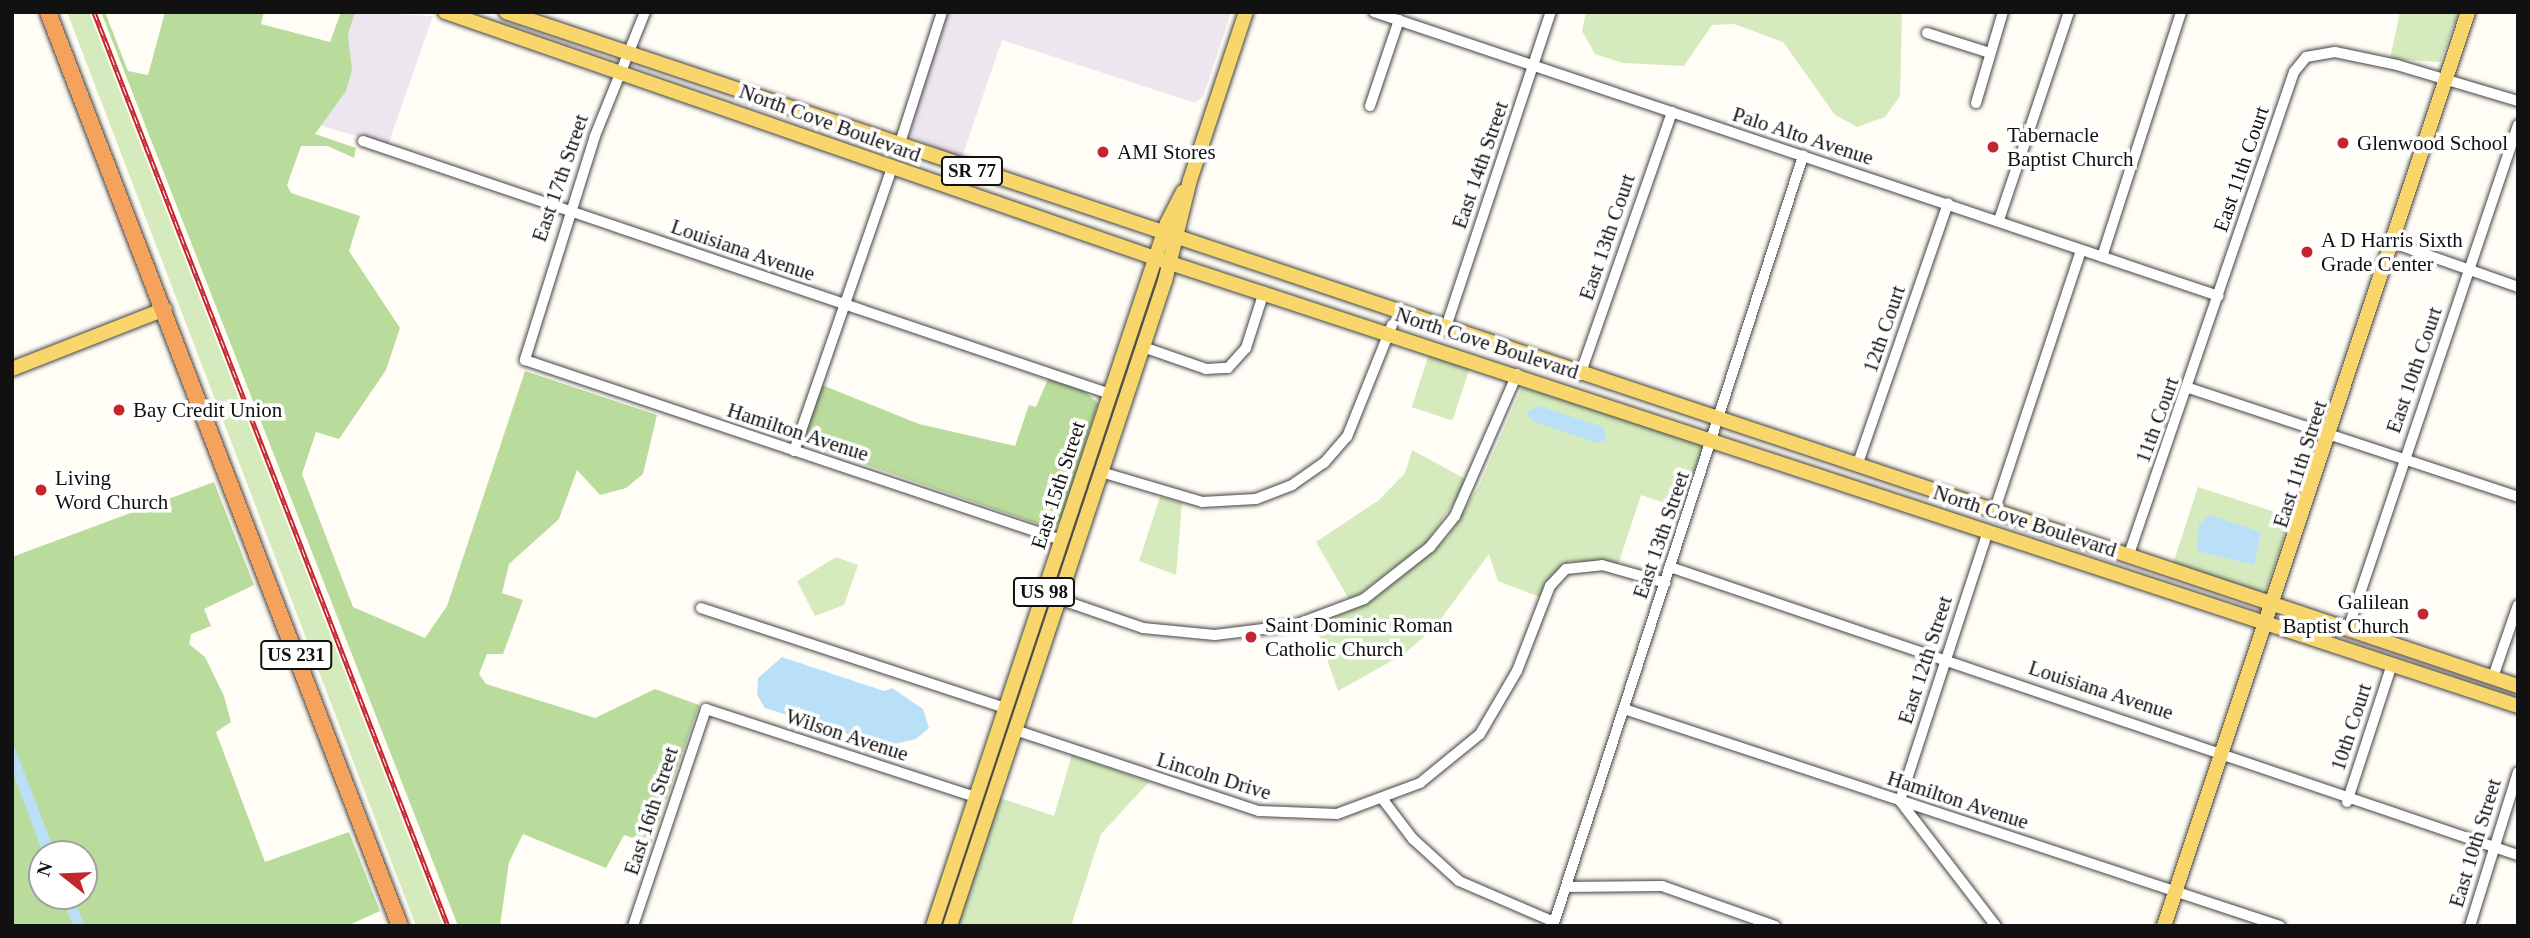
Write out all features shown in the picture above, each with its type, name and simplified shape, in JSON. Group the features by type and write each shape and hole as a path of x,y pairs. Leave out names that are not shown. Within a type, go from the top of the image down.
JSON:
{"highway":[{"name":"US 231","path":"48,12 165,309 400,926"},
{"name":"US 231","path":"137,238 146,260"}],"main road":[{"name":"North Cove Boulevard","path":"445,12 1170,263 1362,323 1391,329 1714,440 2518,706"},
{"name":"North Cove Boulevard","path":"506,12 1163,236 2518,685"},
{"name":"East 15th Street","path":"950,926 1178,241 1190,180 1246,12"},
{"name":"East 11th Street","path":"2164,926 2332,435 2468,12"},
{"name":"East 15th Street","path":"933,926 1163,236 1190,180"},
{"path":"12,369 165,309"},
{"path":"1391,329 1429,335 1446,330"},
{"path":"1110,394 1125,400"},
{"path":"1086,467 1101,472"},
{"path":"1061,540 1077,545"},
{"path":"1043,594 1059,599"},
{"path":"1005,708 1021,713"},
{"path":"1000,725 1015,730"},
{"path":"976,797 991,802"},
{"path":"951,872 966,877"}],"street":[{"name":"East 17th Street","path":"524,359 569,212 617,71 629,54 645,12"},
{"path":"899,146 942,12"},
{"name":"Palo Alto Avenue","path":"1374,12 2219,296"},
{"name":"East 14th Street","path":"1446,330 1551,12"},
{"path":"1976,103 2003,12"},
{"path":"1999,220 2069,12"},
{"path":"2102,257 2181,12"},
{"path":"1370,106 1399,20"},
{"path":"1927,33 1990,53"},
{"name":"East 11th Court","path":"2219,296 2294,72 2306,57 2335,52 2446,76"},
{"path":"2446,76 2518,100"},
{"name":"East 13th Court","path":"1580,374 1672,112"},
{"name":"East 10th Court","path":"2348,629 2518,125"},
{"name":"Louisiana Avenue","path":"363,141 1110,394"},
{"name":"East 13th Street","path":"1554,924 1721,421 1803,156"},
{"path":"794,451 847,305 892,168"},
{"name":"12th Court","path":"1857,466 1948,204"},
{"path":"2393,243 2518,287"},
{"path":"1994,512 2081,250"},
{"path":"1143,347 1202,368 1228,368 1246,348 1264,292"},
{"name":"11th Court","path":"2128,556 2219,296"},
{"path":"1101,472 1202,502 1256,499 1292,485 1324,463 1347,437 1391,329"},
{"name":"Hamilton Avenue","path":"524,359 1061,540"},
{"path":"1059,599 1143,628 1215,635 1295,625 1364,599 1430,547 1455,516 1517,374"},
{"path":"2189,388 2518,497"},
{"name":"East 12th Street","path":"1900,801 1988,531"},
{"name":"Lincoln Drive","path":"1015,730 1259,811 1318,817 1384,801 1458,757 1480,734 1517,671 1550,586 1576,566 1602,565 1666,583"},
{"name":"Louisiana Avenue","path":"1671,567 2222,753 2347,802 2518,855"},
{"path":"2493,677 2518,604"},
{"path":"701,608 1005,708"},
{"name":"10th Court","path":"2347,802 2392,664"},
{"name":"Wilson Avenue","path":"706,709 976,797"},
{"name":"East 16th Street","path":"633,926 706,709"},
{"name":"Hamilton Avenue","path":"1625,709 2280,926"},
{"name":"East 10th Street","path":"2470,926 2518,772"},
{"path":"1384,801 1420,846 1459,881 1554,924"},
{"path":"1900,801 1996,926"},
{"path":"1566,887 1662,886 1775,926"}],"shaded area":[{"path":"345,12 433,16 388,145 308,122"},
{"path":"947,12 1231,12 1203,97 1195,103 1002,40 961,160 909,135"}],"green space":[{"path":"67,12 89,12 443,926 416,926"},
{"path":"101,12 105,12 128,71 148,75 165,12 264,12 261,24 330,42 341,12 355,12 348,34 352,70 346,91 315,134 356,148 354,158 328,146 301,146 287,185 291,193 360,216 349,251 400,328 386,370 339,439 316,432 302,474 353,607 425,638 447,606 525,371 657,415 643,474 626,488 600,495 577,470 559,519 509,564 502,593 523,600 503,654 487,654 479,674 486,684 595,718 655,689 699,705 651,844 624,835 606,868 523,834 509,862 500,926 458,926"},
{"path":"1586,12 1902,12 1900,96 1885,117 1857,127 1835,115 1783,42 1734,24 1712,25 1684,66 1623,63 1595,54 1582,31"},
{"path":"2400,12 2459,12 2440,62 2390,59"},
{"path":"1429,354 1470,367 1453,421 1412,407"},
{"path":"1048,379 1084,391 1098,403 1061,520 1052,529 803,443 822,385 919,424 1015,446 1029,405 1036,407"},
{"path":"1522,387 1698,443 1703,450 1685,510 1641,495 1618,565 1570,561 1540,597 1498,581 1489,554 1434,628 1404,654 1338,691 1315,624 1368,603 1448,537 1480,484"},
{"path":"1412,450 1469,481 1425,544 1350,601 1316,542 1379,500 1405,473"},
{"path":"214,482 254,585 204,609 211,626 191,634 189,644 205,657 224,696 231,722 216,732 265,862 349,832 380,911 347,926 12,926 12,557"},
{"path":"2198,487 2290,517 2266,593 2173,563"},
{"path":"1160,497 1182,503 1176,575 1139,561"},
{"path":"836,557 858,565 844,605 815,616 797,581"},
{"path":"1072,755 1149,782 1101,834 1071,926 957,926 1000,798 1054,816"}],"water":[{"path":"1539,406 1603,427 1607,440 1596,443 1532,421 1527,412"},
{"path":"2210,515 2261,532 2254,565 2197,551 2199,524"},
{"path":"782,657 884,691 892,688 923,709 929,728 916,739 885,746 765,708 757,695 758,678"},
{"path":"12,741 50,840 38,840 12,770"},
{"path":"67,910 79,910 85,926 73,926"}],"railway":[{"path":"94,12 448,926"}],"place":[{"name":"Glenwood School","path":"2343,143"},
{"name":"Tabernacle Baptist Church","path":"1993,147"},
{"name":"AMI Stores","path":"1103,152"},
{"name":"A D Harris Sixth Grade Center","path":"2307,252"},
{"name":"Bay Credit Union","path":"119,410"},
{"name":"Living Word Church","path":"41,490"},
{"name":"Galilean Baptist Church","path":"2423,614"},
{"name":"Saint Dominic Roman Catholic Church","path":"1251,637"}]}
